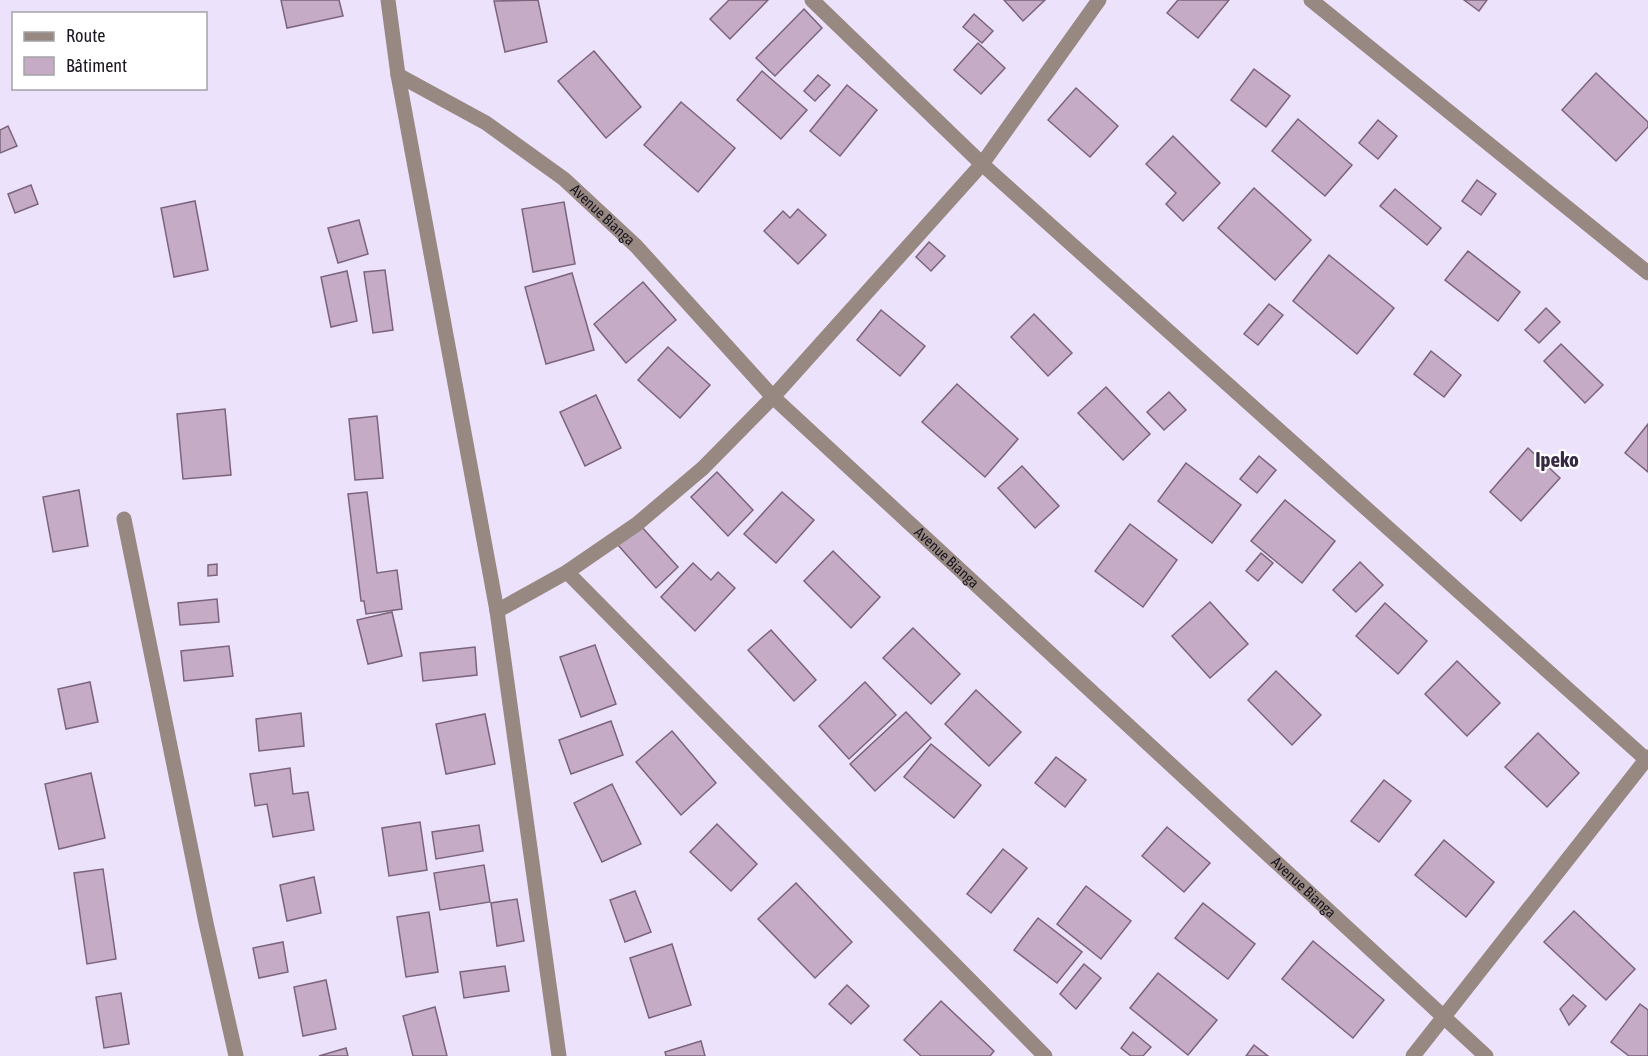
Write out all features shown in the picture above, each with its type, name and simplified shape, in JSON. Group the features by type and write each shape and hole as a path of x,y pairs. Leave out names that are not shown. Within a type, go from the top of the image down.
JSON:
{"street":[{"path":"388,0 398,75 497,611 559,1056"},
{"path":"812,0 982,164 1647,760 1413,1056"},
{"path":"497,611 567,572 638,524 703,468 773,398 982,164 1099,0"},
{"path":"1311,0 1648,273"},
{"name":"Avenue Bianga","path":"398,75 486,123 564,179 636,246 773,398 1486,1056"},
{"path":"124,519 206,923 236,1056"},
{"path":"567,572 1045,1056"}],"building":[{"path":"281,0 339,0 343,16 287,28"},
{"path":"538,0 547,42 505,52 494,1"},
{"path":"729,0 768,0 730,39 710,19"},
{"path":"1004,0 1045,0 1023,21"},
{"path":"1178,0 1229,0 1198,38 1167,13"},
{"path":"1464,0 1487,0 1479,11"},
{"path":"804,9 822,28 775,76 756,58"},
{"path":"974,14 993,31 982,43 963,27"},
{"path":"978,43 1005,68 981,94 954,70"},
{"path":"594,51 641,107 606,138 558,81"},
{"path":"1254,69 1290,96 1266,127 1231,100"},
{"path":"762,71 807,110 781,139 737,100"},
{"path":"1596,73 1648,122 1648,127 1616,161 1562,110"},
{"path":"818,75 830,85 815,101 804,91"},
{"path":"847,85 877,110 840,156 810,131"},
{"path":"1076,88 1118,126 1090,157 1048,120"},
{"path":"681,102 735,148 698,192 644,145"},
{"path":"1298,119 1352,165 1325,196 1272,151"},
{"path":"1378,120 1397,136 1378,159 1359,143"},
{"path":"8,126 17,146 0,153 0,130"},
{"path":"1173,136 1220,183 1183,221 1166,204 1176,193 1146,164"},
{"path":"1477,180 1496,194 1481,215 1462,201"},
{"path":"31,185 38,204 15,213 8,194"},
{"path":"1254,188 1311,240 1275,280 1218,228"},
{"path":"1395,189 1441,228 1427,245 1380,206"},
{"path":"195,201 208,270 174,277 161,208"},
{"path":"564,202 575,264 533,272 522,209"},
{"path":"798,209 826,235 798,264 764,231 783,211 790,218"},
{"path":"359,220 368,254 338,263 328,228"},
{"path":"929,242 945,256 931,271 916,257"},
{"path":"1468,251 1520,292 1498,321 1445,280"},
{"path":"1329,255 1394,308 1357,354 1293,301"},
{"path":"385,270 393,330 373,333 364,272"},
{"path":"347,271 357,321 331,327 321,277"},
{"path":"572,273 594,350 546,364 525,287"},
{"path":"643,282 676,320 626,363 594,324"},
{"path":"1269,304 1283,315 1258,345 1244,334"},
{"path":"1546,308 1560,322 1539,343 1525,330"},
{"path":"881,310 925,346 900,376 857,340"},
{"path":"1034,314 1072,353 1048,376 1011,337"},
{"path":"1561,344 1603,385 1585,403 1544,361"},
{"path":"668,347 710,385 680,418 638,380"},
{"path":"1431,351 1461,375 1444,397 1414,374"},
{"path":"957,384 1018,439 985,477 922,422"},
{"path":"1106,387 1150,434 1123,460 1078,413"},
{"path":"1169,392 1186,410 1164,430 1147,412"},
{"path":"596,395 621,448 585,466 560,412"},
{"path":"225,409 231,475 183,479 177,414"},
{"path":"377,416 383,478 355,480 349,419"},
{"path":"1648,424 1648,472 1625,453"},
{"path":"1528,448 1560,478 1521,521 1490,492"},
{"path":"1259,456 1276,470 1257,493 1240,479"},
{"path":"1186,463 1241,505 1212,543 1158,501"},
{"path":"1022,466 1059,506 1035,528 998,488"},
{"path":"717,472 753,510 728,536 691,497"},
{"path":"79,490 88,546 53,552 43,497"},
{"path":"367,492 377,573 397,570 402,609 366,614 364,601 361,601 348,494"},
{"path":"782,492 814,520 776,563 744,534"},
{"path":"1285,500 1335,541 1302,583 1251,541"},
{"path":"1130,524 1177,560 1143,607 1095,571"},
{"path":"640,525 678,567 656,588 618,545"},
{"path":"833,551 880,597 851,628 804,581"},
{"path":"1261,553 1273,563 1258,581 1246,571"},
{"path":"1360,562 1383,585 1356,612 1333,590"},
{"path":"693,563 711,580 718,572 735,588 695,631 661,597"},
{"path":"217,564 217,575 208,576 208,565"},
{"path":"217,599 219,622 180,625 178,603"},
{"path":"1210,602 1248,644 1210,678 1172,636"},
{"path":"1385,603 1427,641 1398,674 1356,636"},
{"path":"392,612 402,656 368,664 357,620"},
{"path":"913,628 960,674 931,704 883,658"},
{"path":"771,630 816,680 794,701 748,650"},
{"path":"595,645 616,704 581,717 560,657"},
{"path":"229,646 233,676 184,681 181,651"},
{"path":"475,647 477,675 423,681 420,653"},
{"path":"1457,661 1500,703 1467,736 1425,694"},
{"path":"1276,671 1321,715 1292,745 1248,700"},
{"path":"90,682 98,722 66,729 58,689"},
{"path":"865,682 896,715 849,759 819,726"},
{"path":"976,690 1021,732 989,766 945,724"},
{"path":"906,712 931,738 875,791 850,764"},
{"path":"301,713 304,746 259,751 256,719"},
{"path":"485,714 495,764 446,774 436,724"},
{"path":"611,721 623,755 571,774 559,740"},
{"path":"672,731 716,783 681,815 636,762"},
{"path":"1538,733 1579,773 1547,807 1505,767"},
{"path":"931,744 981,785 954,818 904,777"},
{"path":"1056,757 1086,780 1065,807 1035,783"},
{"path":"290,768 293,794 308,792 314,830 273,837 267,804 255,806 250,774"},
{"path":"91,773 105,838 59,849 45,784"},
{"path":"1384,780 1411,801 1379,842 1351,821"},
{"path":"612,784 641,844 602,862 574,803"},
{"path":"420,822 427,870 389,876 382,828"},
{"path":"717,824 757,864 731,891 690,852"},
{"path":"479,825 483,851 436,859 432,832"},
{"path":"1167,827 1210,863 1184,892 1142,856"},
{"path":"1444,840 1494,882 1466,917 1415,875"},
{"path":"1003,849 1027,868 991,913 967,894"},
{"path":"484,865 490,902 440,910 434,873"},
{"path":"103,869 116,959 87,964 74,873"},
{"path":"314,877 321,913 287,921 280,885"},
{"path":"796,883 852,942 815,978 758,919"},
{"path":"1086,886 1131,921 1101,959 1057,924"},
{"path":"635,891 651,932 625,942 610,900"},
{"path":"517,899 524,941 497,946 491,903"},
{"path":"1203,903 1255,944 1228,979 1175,938"},
{"path":"1574,911 1635,969 1606,1000 1544,942"},
{"path":"429,912 438,972 406,977 397,917"},
{"path":"1038,918 1082,952 1057,983 1014,950"},
{"path":"1313,941 1384,1000 1353,1038 1282,979"},
{"path":"283,942 288,972 259,978 253,948"},
{"path":"672,944 691,1005 649,1018 630,958"},
{"path":"1084,964 1101,978 1076,1009 1060,994"},
{"path":"505,966 509,991 464,998 460,972"},
{"path":"1158,973 1217,1020 1188,1055 1130,1008"},
{"path":"326,980 336,1029 303,1036 294,987"},
{"path":"847,985 869,1006 851,1024 829,1004"},
{"path":"121,993 129,1044 104,1048 96,997"},
{"path":"1573,995 1586,1006 1569,1025 1560,1009"},
{"path":"941,1001 994,1051 990,1056 921,1056 904,1040"},
{"path":"1640,1004 1648,1010 1648,1056 1629,1056 1611,1042"},
{"path":"435,1007 447,1056 413,1056 403,1016"},
{"path":"1133,1032 1151,1047 1143,1056 1131,1056 1121,1048"},
{"path":"701,1041 705,1056 666,1056 665,1052"},
{"path":"1254,1045 1268,1056 1246,1056"},
{"path":"346,1048 348,1056 319,1056"}],"district":[{"name":"Ipeko","path":"1557,460"}]}
